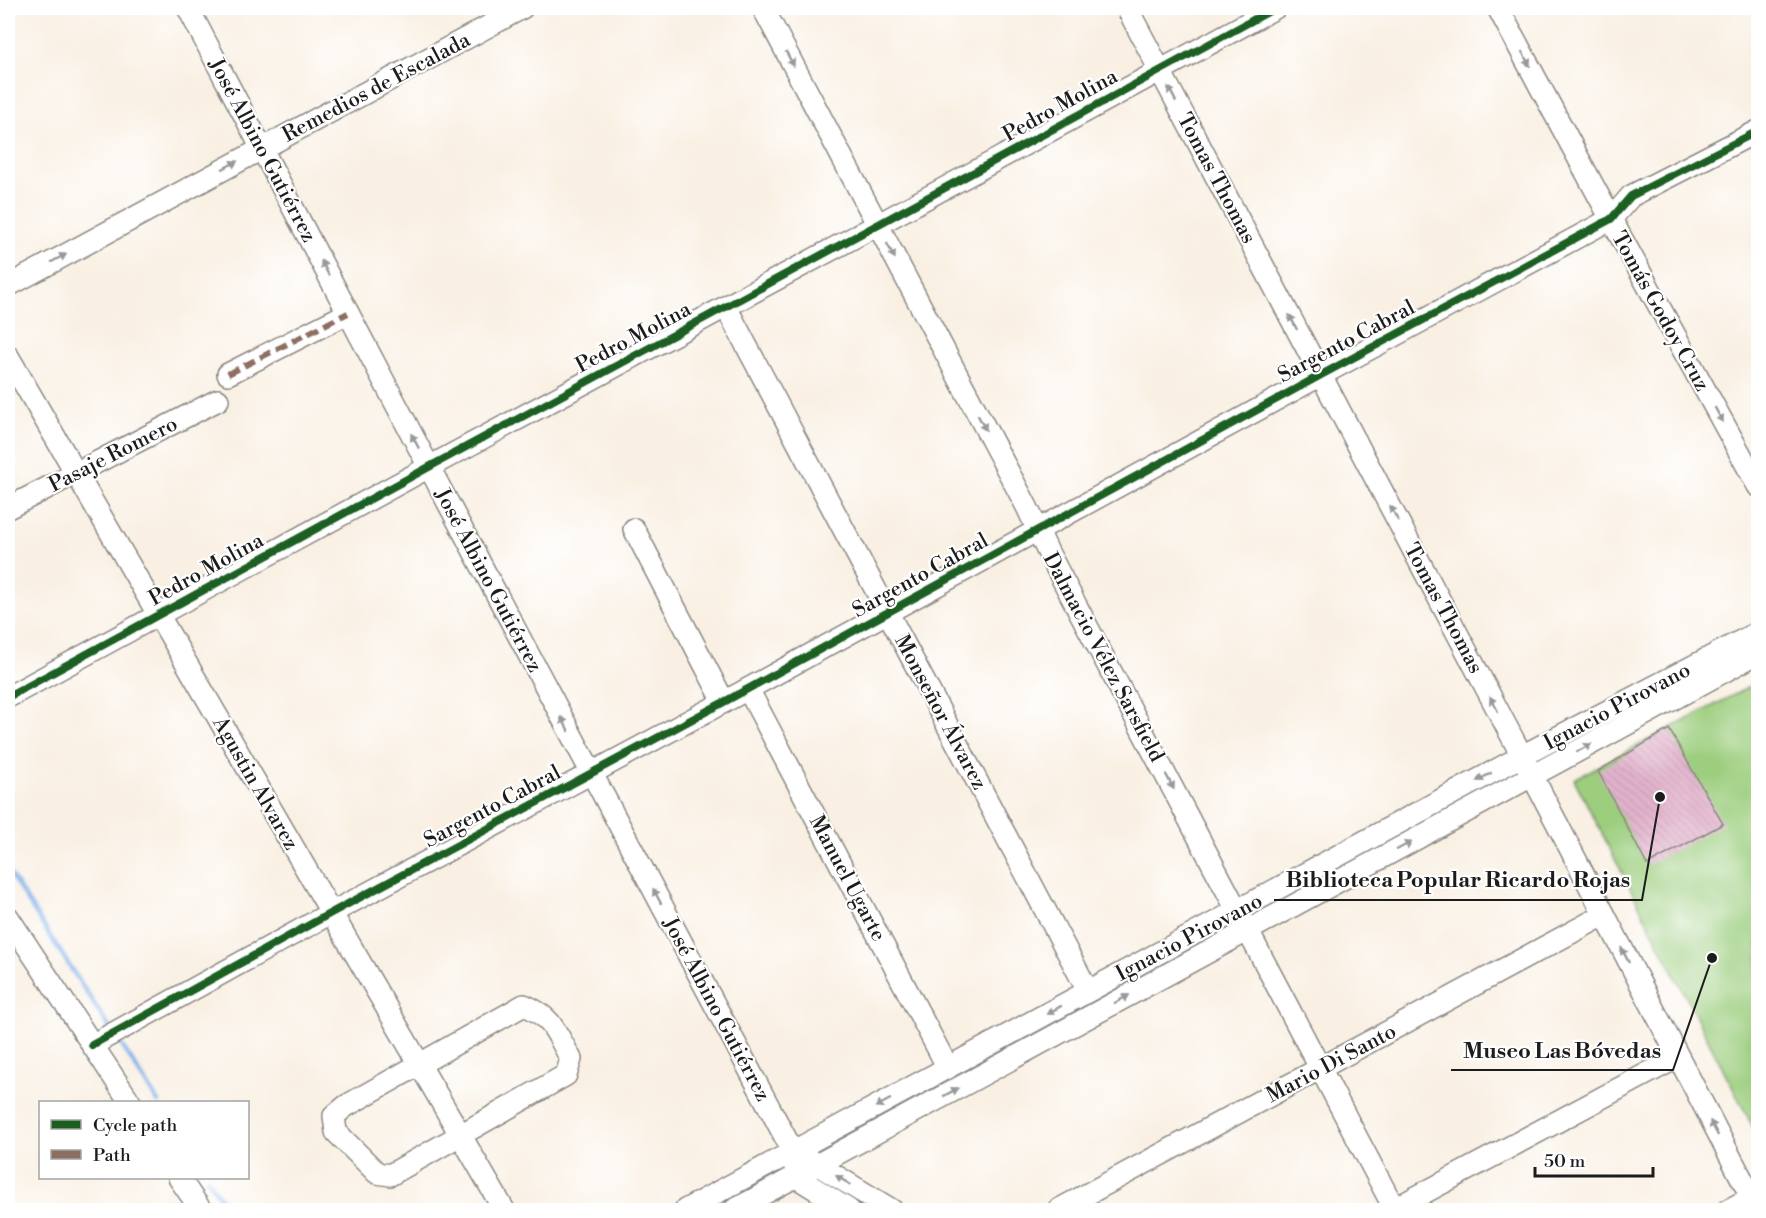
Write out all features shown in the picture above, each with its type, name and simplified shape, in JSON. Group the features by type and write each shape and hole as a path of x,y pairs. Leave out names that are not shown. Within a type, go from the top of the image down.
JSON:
{"street":[{"name":"José Albino Gutiérrez","path":"188,8 793,1152"},
{"name":"Remedios de Escalada","path":"8,286 522,8"},
{"name":"Dalmacio Vélez Sarsfield","path":"763,8 1394,1210"},
{"name":"Tomas Thomas","path":"1127,8 1522,756 1678,1058 1756,1201"},
{"name":"Pedro Molina","path":"8,697 1275,8"},
{"name":"Tomás Godoy Cruz","path":"1498,8 1758,486"},
{"name":"Sargento Cabral","path":"92,1046 331,913 748,689 1611,219 1632,196 1758,130"},
{"name":"Monseñor Álvarez","path":"726,307 1088,991"},
{"path":"228,374 348,313"},
{"name":"Agustin Alvarez","path":"8,356 504,1210"},
{"name":"Pasaje Romero","path":"8,508 218,400"},
{"path":"634,529 724,702"},
{"name":"Ignacio Pirovano","path":"685,1210 1522,756 1758,632"},
{"name":"Ignacio Pirovano","path":"734,1210 1758,653"},
{"name":"Manuel Ugarte","path":"748,689 948,1068"},
{"name":"Mario Di Santo","path":"1058,1210 1604,915"},
{"path":"8,916 129,1101"},
{"path":"524,1005 537,1010 549,1020 571,1059 566,1075 460,1135 390,1175 377,1173 336,1132 334,1116 419,1063 524,1005"},
{"path":"1394,1210 1678,1058"},
{"path":"793,1152 892,1210"},
{"path":"793,1152 796,1177 849,1210"},
{"path":"180,1179 201,1210"},
{"path":"1728,1210 1756,1201"}],"green space":[{"path":"1758,682 1758,1137 1574,779"}],"building":[{"path":"1669,729 1723,824 1647,865 1598,771"}],"waterway":[{"path":"8,871 109,1027"},
{"path":"119,1041 157,1101"},
{"path":"208,1179 228,1210"}],"marked path":[{"path":"228,374 348,313"}],"cycle path":[{"path":"8,697 1275,8"},
{"path":"92,1045 1611,219 1631,196 1758,131"}],"place":[{"name":"Biblioteca Popular Ricardo Rojas","path":"1660,797"},
{"name":"Museo Las Bóvedas","path":"1712,958"}]}
